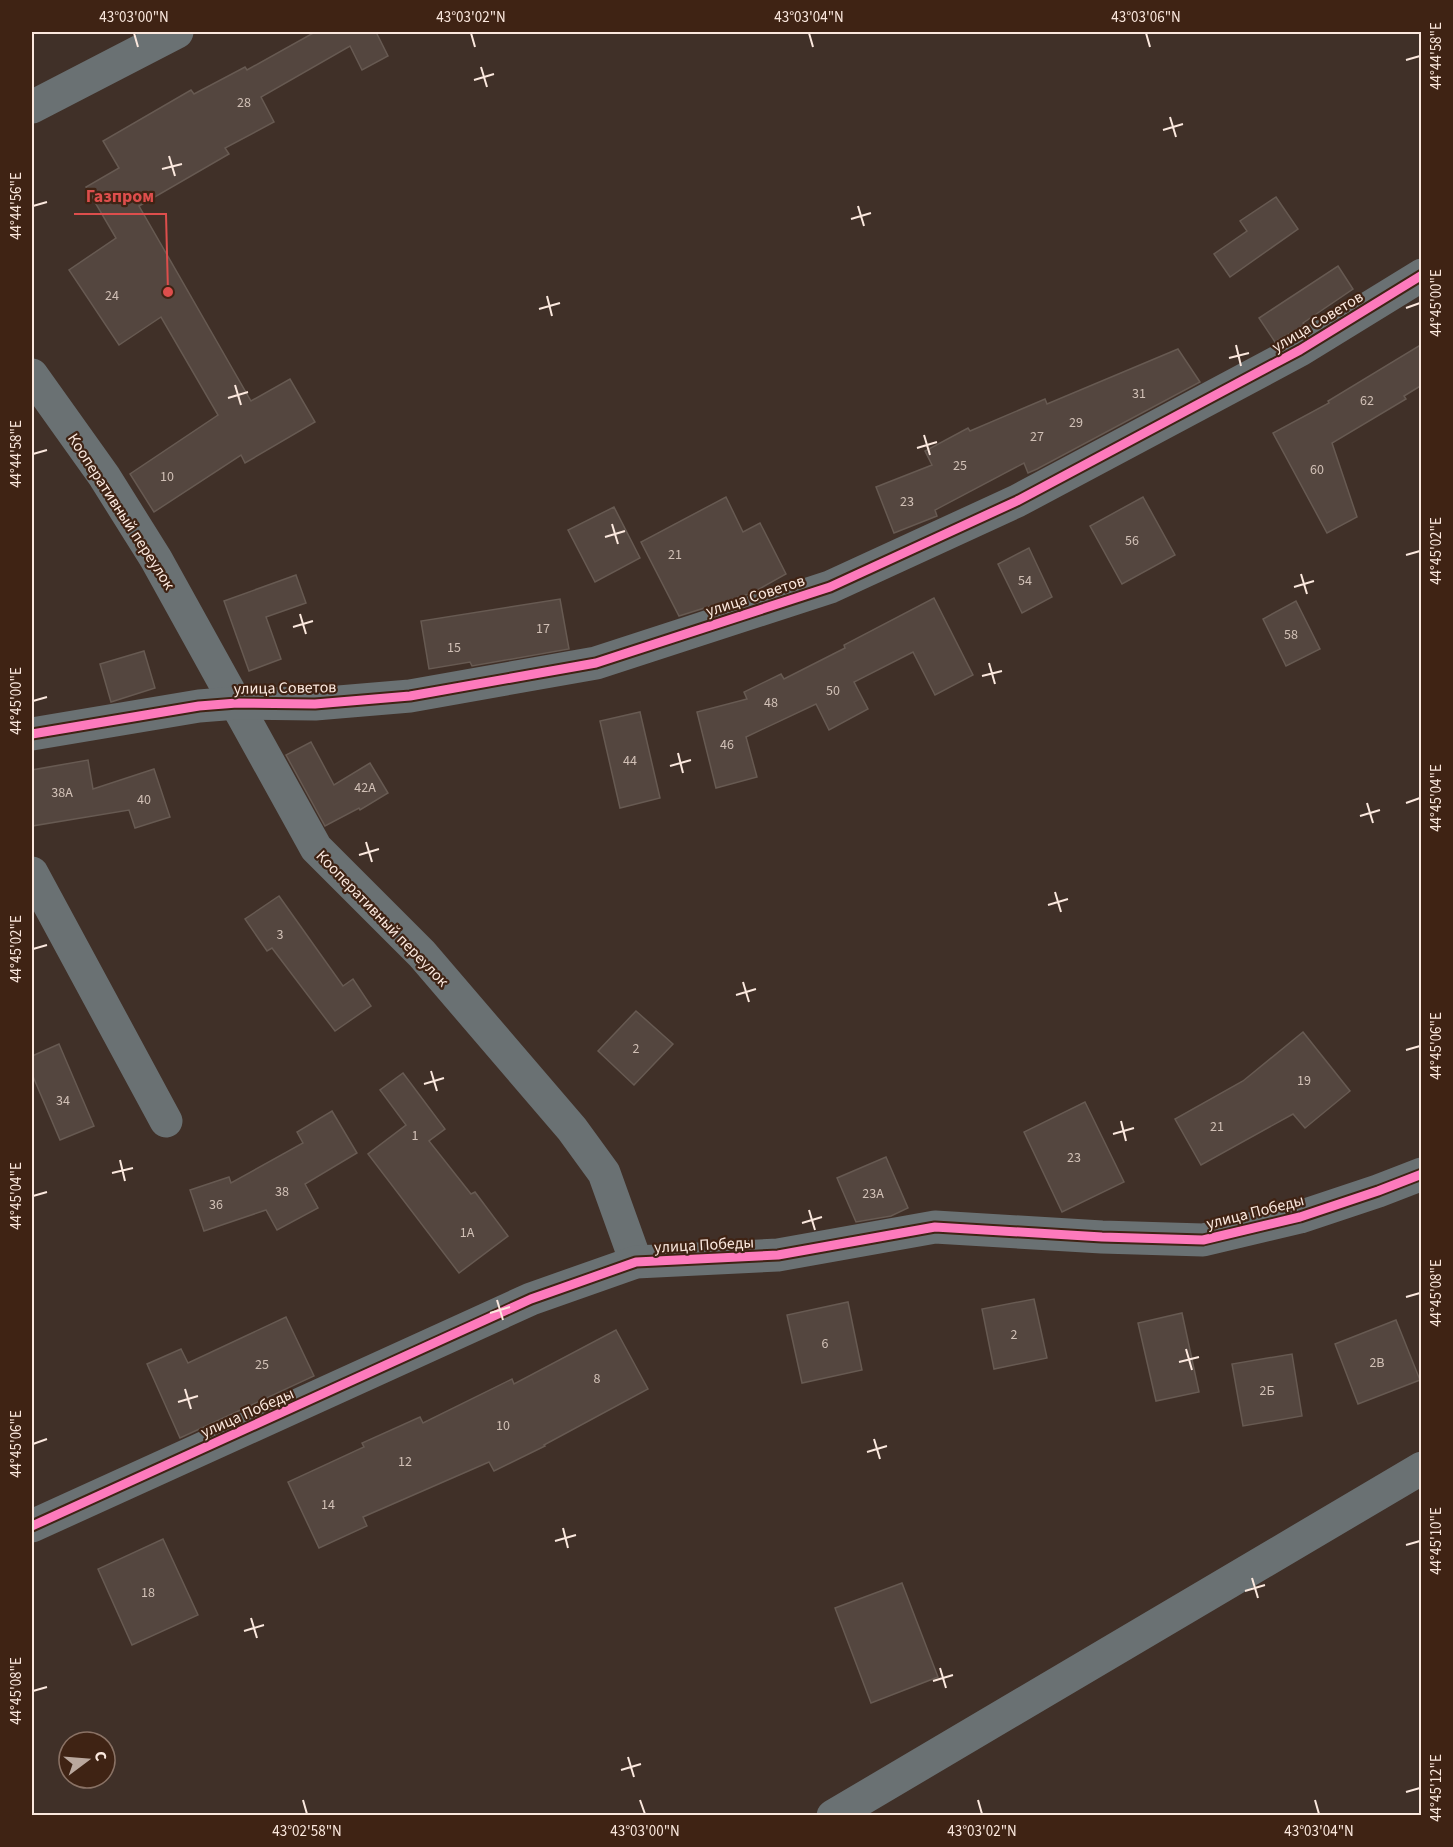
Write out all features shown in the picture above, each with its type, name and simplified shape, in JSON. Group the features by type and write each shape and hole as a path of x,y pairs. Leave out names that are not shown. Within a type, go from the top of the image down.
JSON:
{"street":[{"path":"32,107 177,32"},
{"name":"улица Советов","path":"32,734 199,706 237,703 315,704 410,696 596,663 830,587 1017,501 1300,350 1422,275"},
{"name":"Кооперативный переулок","path":"32,375 104,476 144,541 237,703 316,848 422,954 572,1129 604,1173 636,1262"},
{"path":"32,873 166,1121"},
{"name":"улица Победы","path":"32,1526 531,1299 636,1262 778,1255 935,1227 1102,1237 1203,1240 1300,1217 1422,1174"},
{"path":"833,1815 1422,1468"}],"building":[{"path":"315,32 376,32 388,56 362,70 350,46 261,97 274,122 225,148 229,154 139,206 251,401 290,379 315,422 245,463 241,455 154,512 130,474 218,415 161,317 119,345 69,270 116,238 86,187 119,168 103,141 191,90 194,94 245,67 247,70"},
{"path":"1276,197 1298,229 1230,277 1214,254 1247,231 1240,221"},
{"path":"1338,266 1353,289 1303,323 1305,325 1275,342 1259,318"},
{"path":"1422,344 1422,385 1404,396 1406,399 1332,443 1357,517 1327,533 1273,433 1329,403 1328,401"},
{"path":"1178,349 1200,382 1037,469 1028,473 1024,463 935,510 937,516 894,533 876,487 932,465 925,451 968,428 970,431 1045,399 1047,404"},
{"path":"726,497 743,532 760,523 786,574 752,593 679,616 641,542"},
{"path":"1143,497 1175,555 1122,584 1090,526"},
{"path":"614,507 640,558 595,582 568,530"},
{"path":"1029,548 1052,597 1022,613 998,564"},
{"path":"296,575 306,603 266,617 281,659 249,671 224,601"},
{"path":"934,598 973,675 935,695 913,652 854,682 868,709 829,730 816,704 746,737 757,777 716,788 697,712 747,699 744,692 781,674 784,679"},
{"path":"560,599 569,649 472,666 470,662 429,669 421,621"},
{"path":"1296,601 1320,649 1286,666 1263,619"},
{"path":"144,651 155,688 111,702 100,664"},
{"path":"640,712 660,798 620,808 600,721"},
{"path":"311,742 334,785 370,763 388,793 360,810 359,808 325,826 286,755"},
{"path":"88,760 93,789 154,769 170,817 135,828 129,810 32,826 32,770"},
{"path":"279,896 343,986 353,979 371,1006 335,1031 272,948 267,951 245,919"},
{"path":"636,1011 673,1044 634,1085 598,1051"},
{"path":"1303,1032 1350,1091 1305,1128 1293,1114 1201,1165 1175,1119 1243,1081"},
{"path":"59,1044 94,1126 60,1140 32,1074 32,1056"},
{"path":"403,1073 445,1129 429,1141 471,1194 475,1192 508,1236 459,1273 368,1154 406,1125 380,1090"},
{"path":"1085,1102 1124,1182 1062,1212 1024,1132"},
{"path":"332,1111 357,1153 305,1184 318,1208 277,1230 266,1210 204,1231 190,1190 229,1177 231,1183 303,1143 297,1132"},
{"path":"886,1157 908,1208 891,1216 856,1222 837,1178"},
{"path":"1034,1299 1047,1358 994,1369 982,1309"},
{"path":"848,1302 862,1370 802,1383 787,1315"},
{"path":"1182,1313 1199,1392 1156,1401 1138,1323"},
{"path":"286,1317 314,1376 180,1438 147,1364 181,1349 188,1363"},
{"path":"1396,1320 1420,1380 1358,1404 1335,1344"},
{"path":"616,1330 648,1389 545,1446 494,1471 489,1462 363,1517 367,1526 319,1548 288,1482 364,1447 362,1443 420,1417 423,1423 512,1379 514,1384"},
{"path":"1292,1354 1302,1416 1243,1426 1232,1364"},
{"path":"163,1539 198,1615 132,1645 98,1569"},
{"path":"902,1583 938,1677 871,1703 835,1608"}],"cycle path":[{"path":"32,734 199,706 237,703 315,704 410,696 596,663 830,587 1017,501 1300,350 1422,275"},
{"path":"32,1526 531,1299 636,1262 778,1255 935,1227 1102,1237 1203,1240 1300,1217 1422,1174"}],"place":[{"name":"Газпром","path":"168,292"}]}
